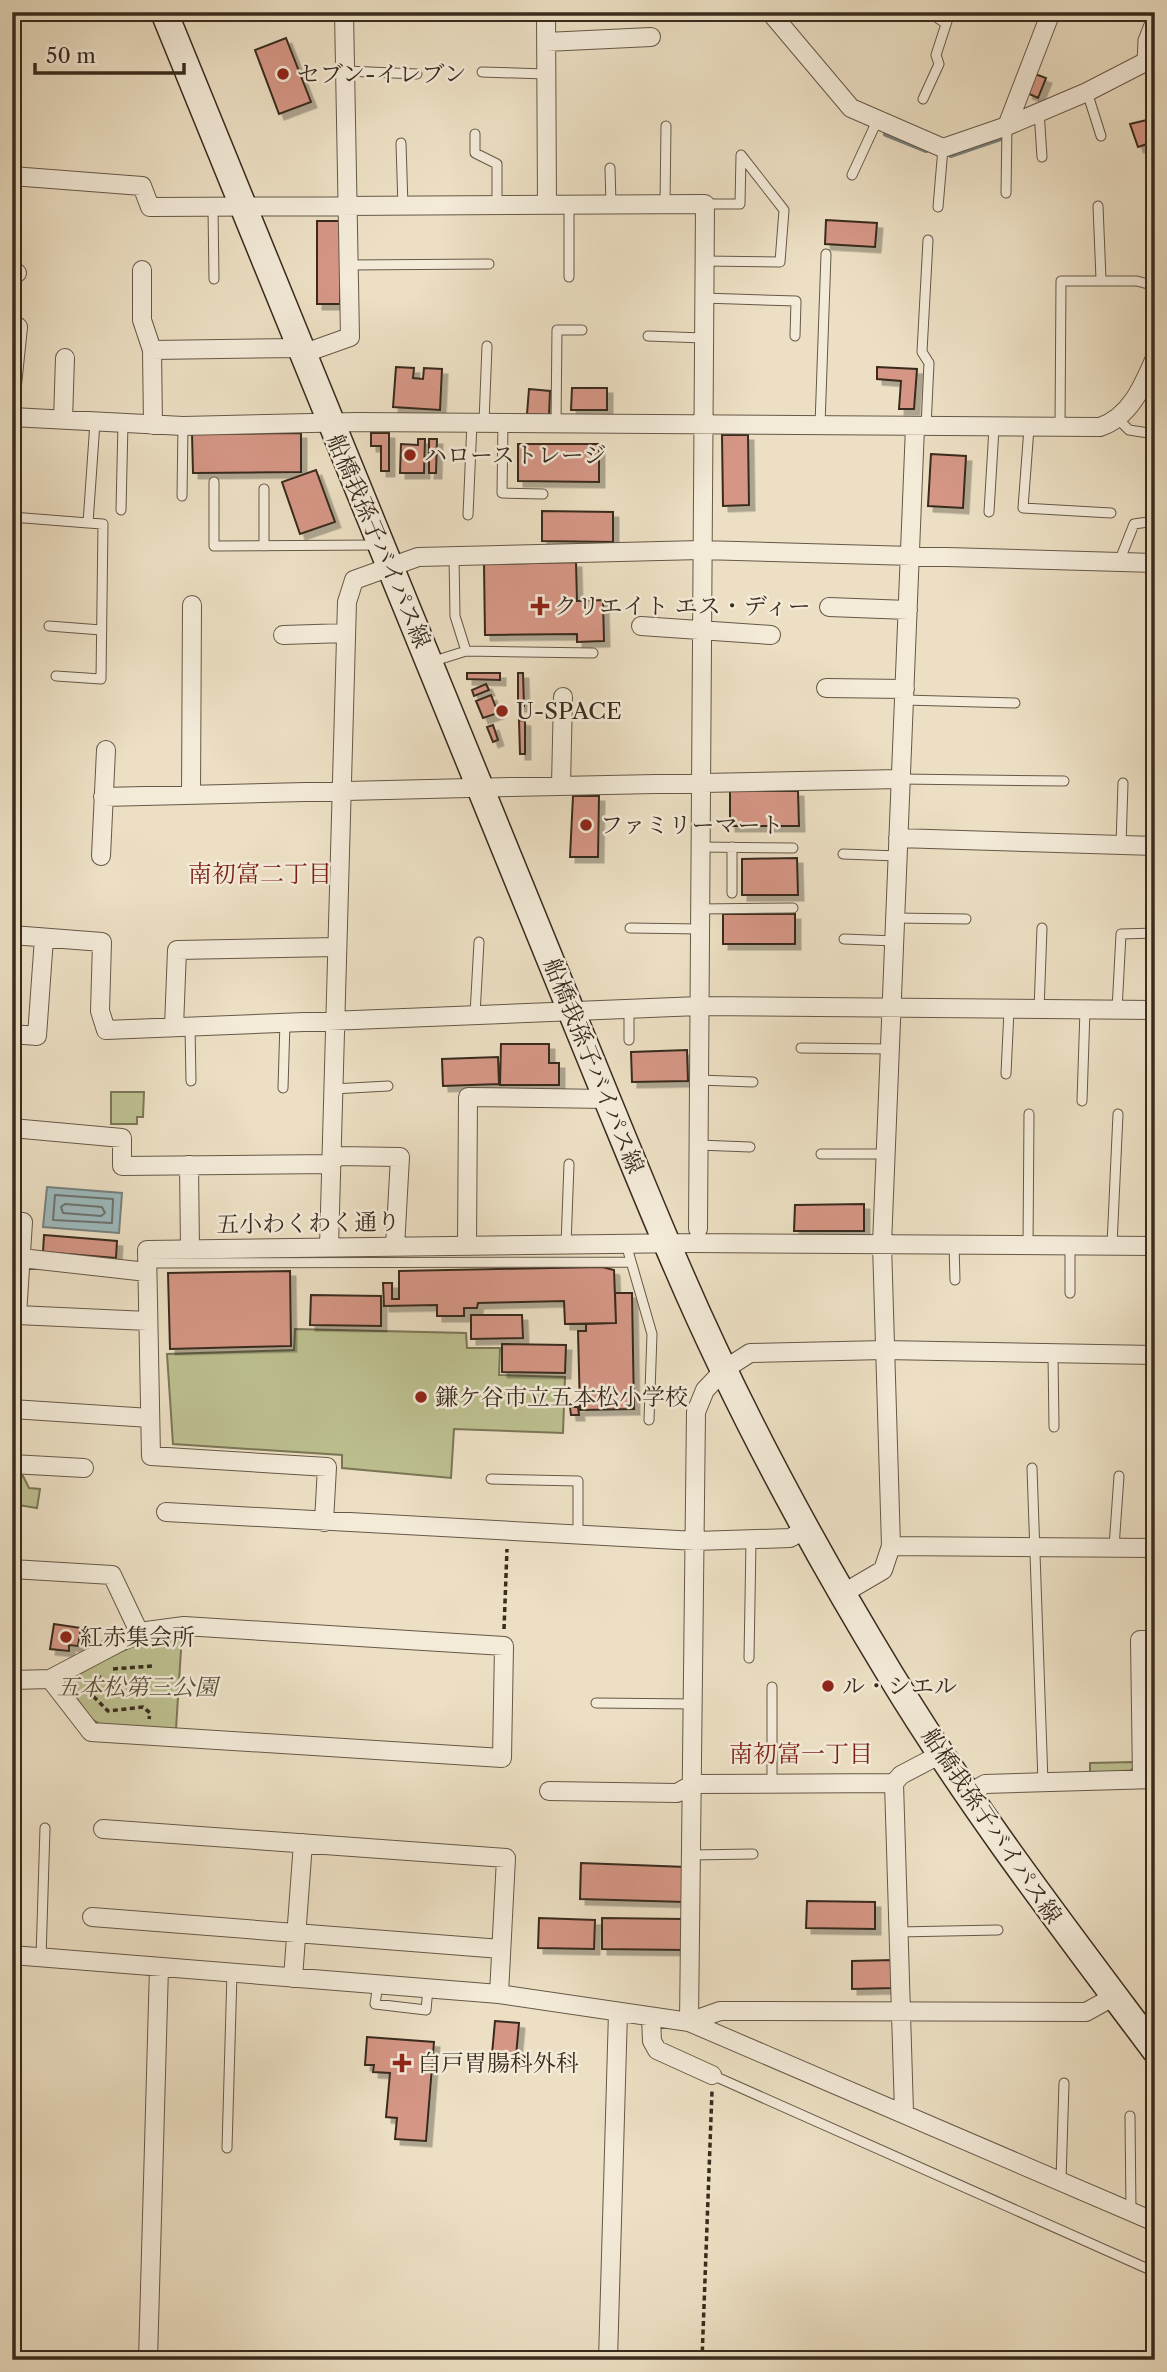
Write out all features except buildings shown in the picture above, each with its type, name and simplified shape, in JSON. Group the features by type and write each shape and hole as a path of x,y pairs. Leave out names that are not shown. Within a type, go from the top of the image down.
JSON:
{"street":[{"name":"船橋我孫子バイパス線","path":"164,12 667,1244 725,1369 842,1594 941,1754 1038,1896 1113,1997 1150,2032"},
{"path":"152,350 301,351 350,337 344,12"},
{"path":"546,12 547,205"},
{"path":"770,12 851,108 943,148 1007,126 1087,92 1148,60"},
{"path":"1007,126 1051,12"},
{"path":"546,42 651,37"},
{"path":"12,176 142,186 150,208 705,204 698,1229"},
{"path":"142,270 142,320 152,350 153,425"},
{"path":"12,386 18,327"},
{"path":"63,420 65,358"},
{"path":"12,417 183,426 330,422 503,422 1100,427 1119,420 1150,383 1155,358"},
{"path":"842,1594 883,1570 891,1546 882,1244 900,779 920,427"},
{"path":"329,1247 347,602 354,580 384,555 454,556 701,550 1155,564"},
{"path":"191,794 192,606"},
{"path":"829,607 908,610"},
{"path":"641,626 771,635"},
{"path":"283,635 346,634"},
{"path":"826,688 904,695"},
{"path":"561,785 563,697"},
{"path":"101,856 106,750"},
{"path":"103,797 900,779"},
{"path":"898,847 1155,846"},
{"path":"12,935 102,942 100,1010 106,1030 699,1006 1155,1010"},
{"path":"12,1034 37,1036 44,938"},
{"path":"182,1027 177,950 337,947"},
{"path":"467,1246 468,1097 607,1098"},
{"path":"12,1128 122,1138 122,1166 330,1164 338,1156 400,1157 395,1247"},
{"path":"189,1165 190,1249"},
{"path":"12,1221 23,1222 17,1315 148,1321"},
{"name":"五小わくわく通り","path":"147,1267 147,1250 190,1249 626,1244 1155,1246"},
{"path":"21,1258 147,1267 151,1456 327,1467 324,1522"},
{"path":"689,2022 696,1412 705,1390 725,1369 750,1353 885,1350 1053,1355 1155,1354"},
{"path":"12,1409 150,1418"},
{"path":"12,1464 84,1468"},
{"path":"166,1512 508,1533 696,1541 790,1538 806,1529"},
{"path":"891,1546 1155,1548"},
{"path":"12,1569 112,1575 139,1632"},
{"path":"12,1680 50,1679 139,1632 184,1626 504,1646 502,1758 91,1731 50,1679"},
{"path":"968,1794 985,1784 1149,1779 1140,1640 1155,1640"},
{"path":"904,2112 894,1783 901,1775 941,1754"},
{"path":"549,1791 677,1793 693,1784 894,1783"},
{"path":"103,1829 506,1858 499,1994"},
{"path":"293,1978 303,1843"},
{"path":"92,1917 501,1949"},
{"path":"12,1955 499,1994 689,2022 1155,2222"},
{"path":"148,2360 159,1967"},
{"path":"689,2022 720,2011 1086,2012 1113,1997"},
{"path":"608,2360 618,2012"},
{"path":"651,2017 652,2041 657,2050 712,2075"}],"lane":[{"path":"929,12 946,23"},
{"path":"923,99 939,64 936,55 950,12"},
{"path":"1148,60 1143,40 1154,12"},
{"path":"346,71 417,74"},
{"path":"482,72 546,74"},
{"path":"1087,92 1101,136"},
{"path":"1039,111 1042,157"},
{"path":"852,175 877,121"},
{"path":"666,126 666,203"},
{"path":"1006,193 1007,126"},
{"path":"475,134 475,153 498,164 496,205"},
{"path":"401,144 403,207"},
{"path":"938,207 943,148"},
{"path":"704,261 780,262 785,210 741,155 740,204 705,204"},
{"path":"610,168 611,204"},
{"path":"569,205 569,277"},
{"path":"1098,206 1101,279"},
{"path":"213,209 214,279"},
{"path":"920,427 929,363 922,352 928,240"},
{"path":"820,425 826,254"},
{"path":"349,265 489,264"},
{"path":"1060,428 1061,281 1101,279 1137,281 1155,286"},
{"path":"703,298 796,301 795,337"},
{"path":"556,423 557,330 582,330"},
{"path":"648,336 703,338"},
{"path":"468,515 487,346"},
{"path":"1119,420 1129,430 1155,434"},
{"path":"88,523 95,422"},
{"path":"503,422 502,493 543,494"},
{"path":"121,510 123,424"},
{"path":"182,496 183,426"},
{"path":"989,512 994,428"},
{"path":"1029,428 1023,508 1111,513"},
{"path":"214,482 214,546 264,546 384,555"},
{"path":"264,489 264,546"},
{"path":"12,517 103,524 101,679 56,676"},
{"path":"1119,562 1134,524 1155,521"},
{"path":"454,556 455,616 466,650"},
{"path":"49,626 101,630"},
{"path":"430,663 466,650 593,653"},
{"path":"904,695 1015,703"},
{"path":"900,779 1064,781"},
{"path":"1121,845 1123,783"},
{"path":"700,847 793,848"},
{"path":"732,847 732,893"},
{"path":"843,854 898,847"},
{"path":"700,909 793,908"},
{"path":"895,918 966,919"},
{"path":"630,928 699,929"},
{"path":"1039,1010 1042,928"},
{"path":"1117,1010 1121,934 1155,933"},
{"path":"844,939 895,941"},
{"path":"475,1014 479,942"},
{"path":"629,1009 629,1040"},
{"path":"1006,1074 1009,1010"},
{"path":"1082,1101 1085,1010"},
{"path":"283,1088 285,1022"},
{"path":"182,1027 191,1081"},
{"path":"802,1048 890,1049"},
{"path":"699,1080 753,1082"},
{"path":"333,1089 388,1086"},
{"path":"1028,1245 1029,1114"},
{"path":"1112,1245 1118,1114"},
{"path":"698,1145 750,1147"},
{"path":"821,1154 886,1154"},
{"path":"566,1245 569,1164"},
{"path":"626,1244 652,1334 649,1420"},
{"path":"954,1244 955,1280"},
{"path":"1070,1245 1070,1293"},
{"path":"147,1267 631,1262"},
{"path":"1053,1355 1054,1427"},
{"path":"1032,1468 1043,1782"},
{"path":"1114,1547 1119,1476"},
{"path":"491,1479 578,1481 578,1536"},
{"path":"749,1658 751,1541"},
{"path":"772,1687 772,1783"},
{"path":"596,1703 694,1704"},
{"path":"41,1958 45,1829"},
{"path":"691,1855 752,1854"},
{"path":"898,1932 998,1930"},
{"path":"227,2148 232,1973"},
{"path":"712,2075 1155,2272"},
{"path":"1061,2180 1064,2082"},
{"path":"1130,2116 1131,2211"}],"path":[{"path":"504,1646 508,1533"},
{"path":"148,1735 150,1713 143,1707 108,1711 91,1694 91,1686 99,1675 121,1666 152,1666"},
{"path":"702,2360 712,2075"}],"green space":[{"path":"111,1092 144,1092 143,1117 137,1117 137,1124 111,1124"},
{"path":"295,1329 466,1333 467,1348 500,1348 499,1375 565,1377 563,1433 454,1429 451,1478 342,1468 342,1455 173,1444 167,1354 294,1350"},
{"path":"12,1475 23,1476 29,1488 40,1489 37,1508 12,1504"},
{"name":"五本松第三公園","path":"182,1634 176,1729 103,1726 90,1718 67,1684 69,1680 96,1664 123,1651 151,1640"},
{"path":"1133,1762 1133,1768 1128,1774 1090,1774 1090,1763"}],"water":[{"path":"47,1187 122,1193 119,1233 43,1227"}],"waterway":[{"path":"886,134 926,150"},
{"path":"951,155 1001,138"}],"place":[{"name":"セブン-イレブン","path":"283,74"},
{"name":"ハローストレージ","path":"410,455"},
{"name":"クリエイト エス・ディー","path":"540,606"},
{"name":"U-SPACE","path":"502,711"},
{"name":"ファミリーマート","path":"586,825"},
{"name":"鎌ケ谷市立五本松小学校","path":"421,1397"},
{"name":"紅赤集会所","path":"66,1637"},
{"name":"ル・シエル","path":"828,1686"},
{"name":"白戸胃腸科外科","path":"402,2063"}],"district":[{"name":"南初富二丁目","path":"260,873"},
{"name":"南初富一丁目","path":"801,1753"}]}
